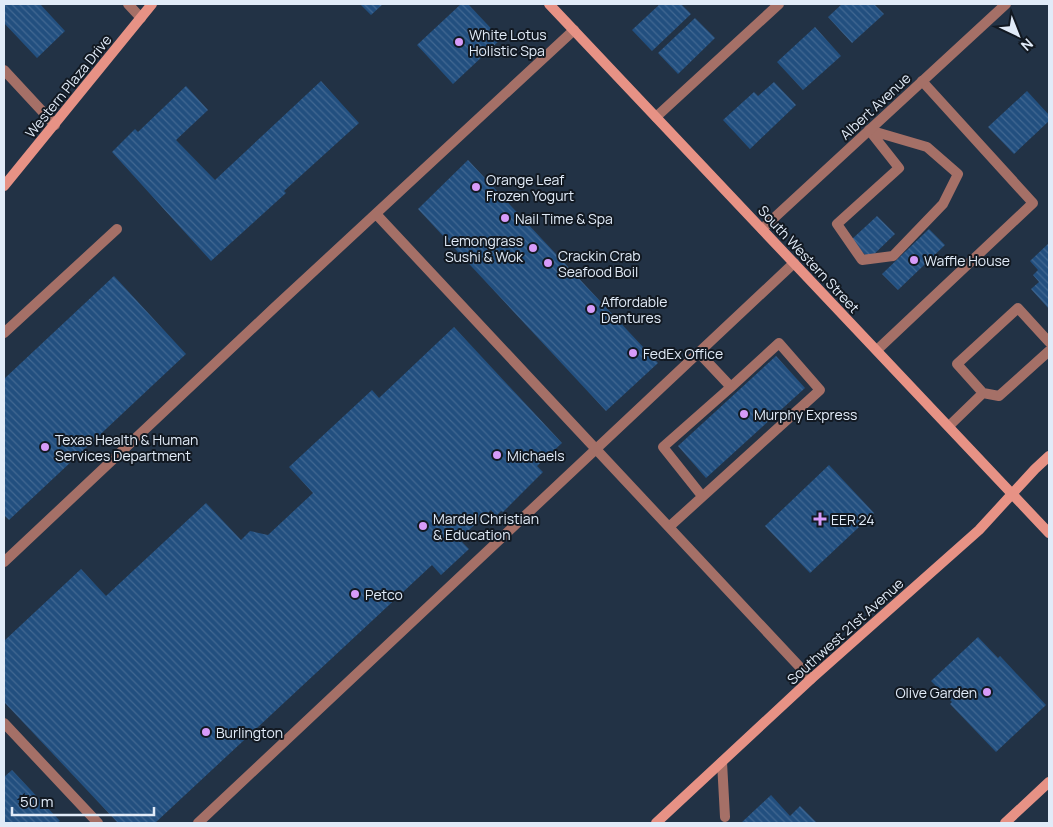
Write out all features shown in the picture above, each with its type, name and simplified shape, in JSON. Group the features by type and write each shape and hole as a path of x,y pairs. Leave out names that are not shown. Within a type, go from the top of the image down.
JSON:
{"main road":[{"name":"Western Plaza Drive","path":"4,186 152,4"},
{"name":"South Western Street","path":"551,5 1049,533"},
{"name":"Southwest 21st Avenue","path":"656,823 811,679 960,548 1049,456"},
{"path":"1005,823 1049,782"}],"street":[{"path":"128,4 141,18"},
{"path":"656,117 779,4"},
{"name":"Albert Avenue","path":"762,229 1006,4"},
{"path":"4,562 574,30"},
{"path":"4,70 55,124"},
{"path":"877,350 1033,203 922,81"},
{"path":"869,130 927,147 958,174 944,204 893,256 862,260 837,224 899,168 869,130"},
{"path":"376,214 811,679"},
{"path":"4,334 117,229"},
{"path":"198,823 794,263"},
{"path":"1049,342 1018,308 957,364 983,393 999,396 1049,351"},
{"path":"669,527 820,390 779,343 759,367 738,384 714,408 692,427 663,447 702,496"},
{"path":"699,352 738,384"},
{"path":"949,426 983,393"},
{"path":"790,401 797,410"},
{"path":"772,418 779,427"},
{"path":"744,443 752,452"},
{"path":"724,462 732,470"},
{"path":"4,723 98,823"},
{"path":"722,762 725,817"}],"building":[{"path":"4,4 40,4 65,31 37,58 4,23"},
{"path":"360,4 383,4 371,15"},
{"name":"White Lotus Holistic Spa","path":"461,4 468,4 501,39 453,84 417,45"},
{"path":"660,4 681,4 691,14 652,51 632,30"},
{"path":"842,4 874,4 884,14 852,43 828,17"},
{"path":"695,18 715,38 678,74 658,53"},
{"path":"815,27 841,56 803,90 777,62"},
{"path":"321,81 359,123 211,261 112,152 135,129 138,132 186,86 208,110 176,140 215,180"},
{"path":"774,82 796,105 750,149 723,120 754,92 758,96"},
{"path":"1027,91 1049,115 1049,121 1014,154 988,127"},
{"path":"468,160 658,363 606,411 418,209"},
{"path":"877,216 895,234 869,259 851,240"},
{"name":"Waffle House","path":"929,229 945,245 898,290 882,274"},
{"path":"1049,243 1049,309 1031,289 1039,282 1033,275 1038,270 1030,261"},
{"name":"Texas Health & Human Services Department","path":"114,276 186,354 9,520 4,515 4,379"},
{"path":"454,327 562,443 537,466 543,472 503,512 501,511 496,516 491,510 459,539 469,549 441,575 432,565 155,823 118,823 4,702 4,641 81,569 106,596 206,503 241,540 250,531 268,535 313,493 289,467 372,390 379,398"},
{"name":"Murphy Express","path":"776,356 805,388 706,478 678,446"},
{"name":"EER 24","path":"829,465 874,513 810,573 765,526"},
{"name":"Olive Garden","path":"978,637 998,658 1000,656 1046,705 996,752 950,704 952,702 931,681"},
{"path":"12,770 60,821 57,823 4,823 4,777"},
{"path":"771,795 790,816 800,806 817,823 741,823"}],"place":[{"name":"White Lotus Holistic Spa","path":"459,42"},
{"name":"Orange Leaf Frozen Yogurt","path":"476,187"},
{"name":"Nail Time & Spa","path":"505,218"},
{"name":"Lemongrass Sushi & Wok","path":"533,248"},
{"name":"Waffle House","path":"914,260"},
{"name":"Crackin Crab Seafood Boil","path":"548,263"},
{"name":"Affordable Dentures","path":"591,309"},
{"name":"FedEx Office","path":"633,353"},
{"name":"Murphy Express","path":"744,414"},
{"name":"Texas Health & Human Services Department","path":"45,447"},
{"name":"Michaels","path":"497,455"},
{"name":"EER 24","path":"820,519"},
{"name":"Mardel Christian & Education","path":"423,526"},
{"name":"Petco","path":"355,594"},
{"name":"Olive Garden","path":"987,692"},
{"name":"Burlington","path":"206,732"}]}
